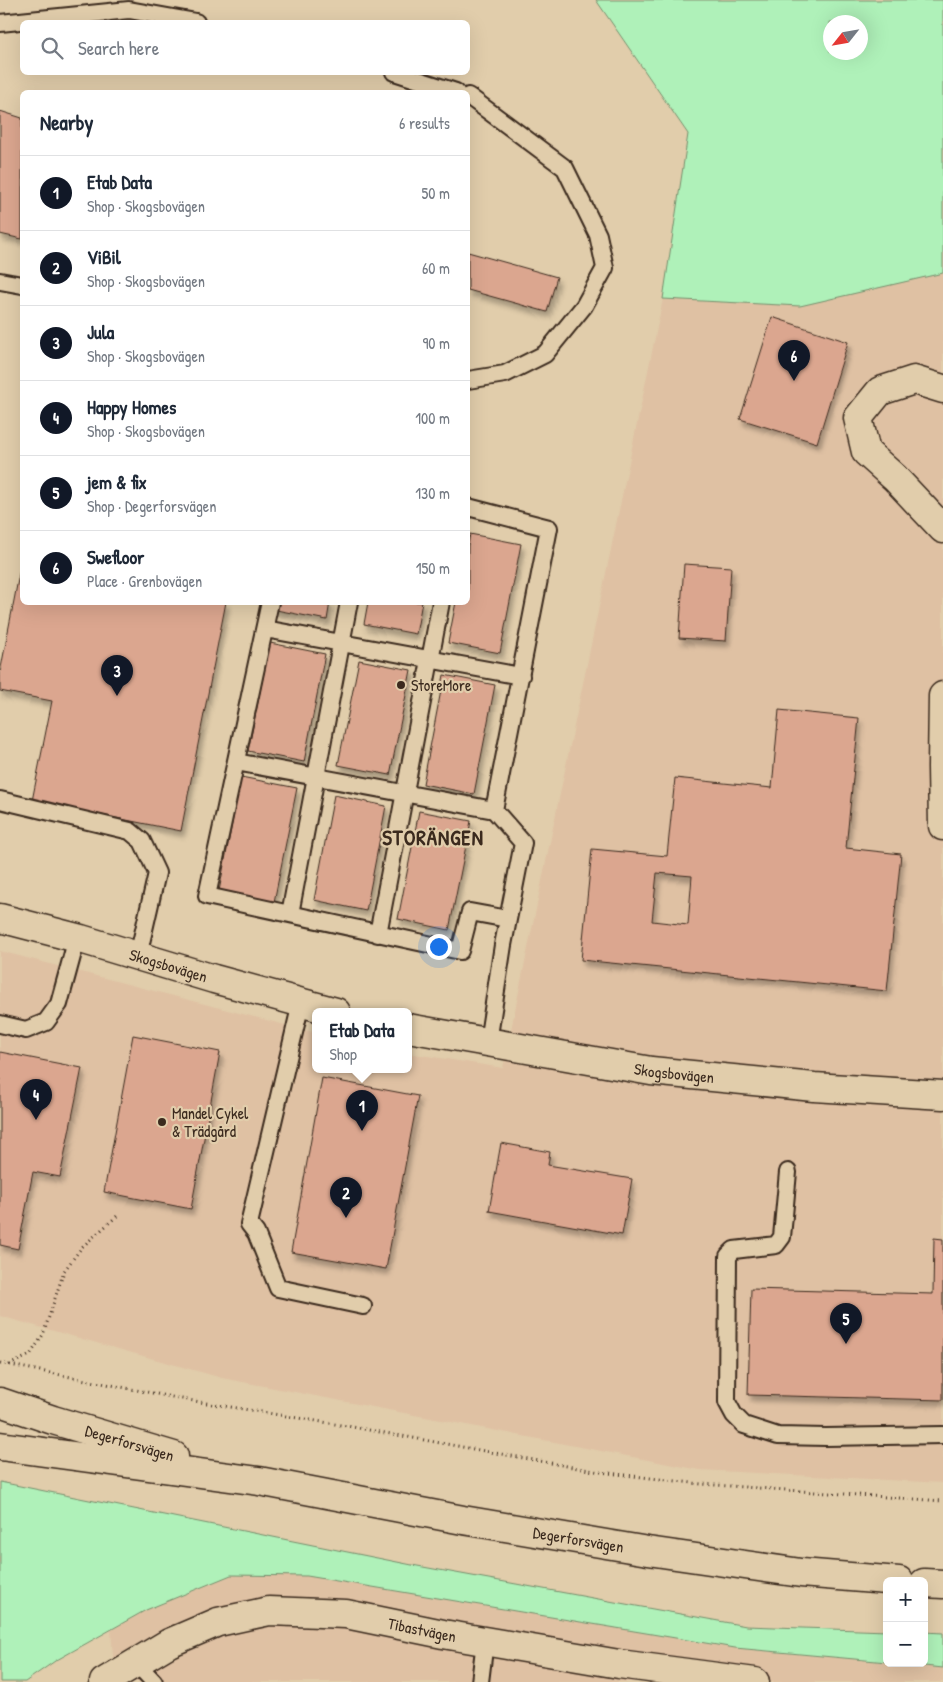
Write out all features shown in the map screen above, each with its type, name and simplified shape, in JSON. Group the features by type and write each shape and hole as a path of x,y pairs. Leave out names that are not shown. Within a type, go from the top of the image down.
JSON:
{"street":[{"path":"943,389 914,380 880,391 858,418 866,452 895,478 943,530"},
{"path":"943,696 943,826"},
{"name":"Skogsbovägen","path":"0,918 77,938 320,1008"},
{"name":"Skogsbovägen","path":"412,1029 651,1071 814,1087 943,1095"},
{"name":"Degerforsvägen","path":"0,1402 53,1420 259,1481"},
{"name":"Degerforsvägen","path":"0,1446 259,1481 463,1520 648,1551 801,1573 883,1580"},
{"path":"928,1583 943,1584"},
{"name":"Tibastvägen","path":"104,1682 145,1672 169,1642 218,1622 269,1611 346,1614 443,1634 620,1664 755,1682"}],"lane":[{"path":"30,20 129,10 185,20"},
{"path":"0,23 20,21"},
{"path":"403,75 450,90"},
{"path":"470,97 564,168 598,235 605,268 584,306 545,354 505,374 470,380"},
{"path":"0,280 20,285"},
{"path":"470,508 549,528 494,810"},
{"path":"269,605 207,896 460,951 470,912 508,919"},
{"path":"290,914 347,605"},
{"path":"378,934 440,605"},
{"path":"265,630 521,676"},
{"path":"236,762 494,810 523,843 508,919 488,1042"},
{"path":"0,800 130,831 142,841 157,874 138,956"},
{"path":"0,1024 26,1030 46,1022 59,1004 77,938"},
{"path":"301,1003 249,1224 256,1233 278,1288 363,1306"},
{"path":"788,1172 782,1237 776,1245 734,1250 728,1256 727,1402 734,1415 744,1425 778,1436 943,1435"},
{"path":"480,1682 485,1641"}],"path":[{"path":"8,1365 30,1355 43,1336 64,1271 82,1246 117,1216"},
{"path":"0,1363 182,1399 347,1426 600,1472 701,1484 943,1501"}],"shaded area":[{"path":"943,273 943,1483 700,1470 222,1378 0,1316 0,951 312,1032 312,1073 412,1073 412,1054 503,1068 663,299 800,306"},
{"path":"231,1575 307,1576 735,1648 883,1662 883,1667 943,1668 943,1682 115,1682 111,1630 146,1610"}],"green space":[{"path":"596,0 943,0 943,273 800,306 663,299 688,134"},
{"path":"0,1482 412,1565 746,1626 883,1631 883,1662 735,1648 307,1576 231,1575 146,1610 55,1661 25,1682 0,1682"},
{"path":"928,1632 943,1633 943,1668 928,1666"}],"building":[{"path":"0,111 20,117 20,239 0,234"},
{"path":"470,253 557,277 547,312 470,291"},
{"path":"772,317 848,342 817,443 740,419"},
{"path":"470,534 521,544 500,653 448,643 455,605 470,605"},
{"path":"684,564 731,567 726,641 679,638"},
{"path":"20,569 20,605 225,605 181,831 32,801 52,701 0,691 0,673"},
{"path":"272,605 330,605 327,620 271,609"},
{"path":"367,605 421,605 416,634 364,624"},
{"path":"270,643 325,654 304,762 248,751"},
{"path":"359,660 411,670 390,775 338,765"},
{"path":"444,675 495,685 474,794 423,784"},
{"path":"779,710 859,718 846,848 901,854 887,991 581,960 592,849 667,856 675,778 772,788","holes":["657,873 692,876 688,925 652,921"]},
{"path":"241,777 297,788 274,902 219,891"},
{"path":"334,795 386,806 366,911 314,900"},
{"path":"419,811 471,821 449,930 398,919"},
{"name":"Mandel Cykel & Trädgård","path":"133,1035 220,1052 191,1209 104,1192"},
{"path":"0,1052 82,1068 60,1177 33,1172 18,1249 0,1245"},
{"path":"322,1078 418,1096 386,1269 291,1252"},
{"path":"501,1143 550,1152 548,1165 632,1179 622,1235 489,1211"},
{"path":"934,1238 943,1239 943,1400 748,1395 751,1289 933,1294"}],"place":[{"name":"Swefloor","path":"794,381"},
{"name":"StoreMore","path":"401,685"},
{"name":"Jula","path":"117,696"},
{"name":"Happy Homes","path":"36,1120"},
{"name":"Mandel Cykel & Trädgård","path":"162,1122"},
{"name":"Etab Data","path":"362,1131"},
{"name":"ViBil","path":"346,1218"},
{"name":"jem & fix","path":"846,1344"}],"district":[{"name":"STORÄNGEN","path":"433,838"}]}
